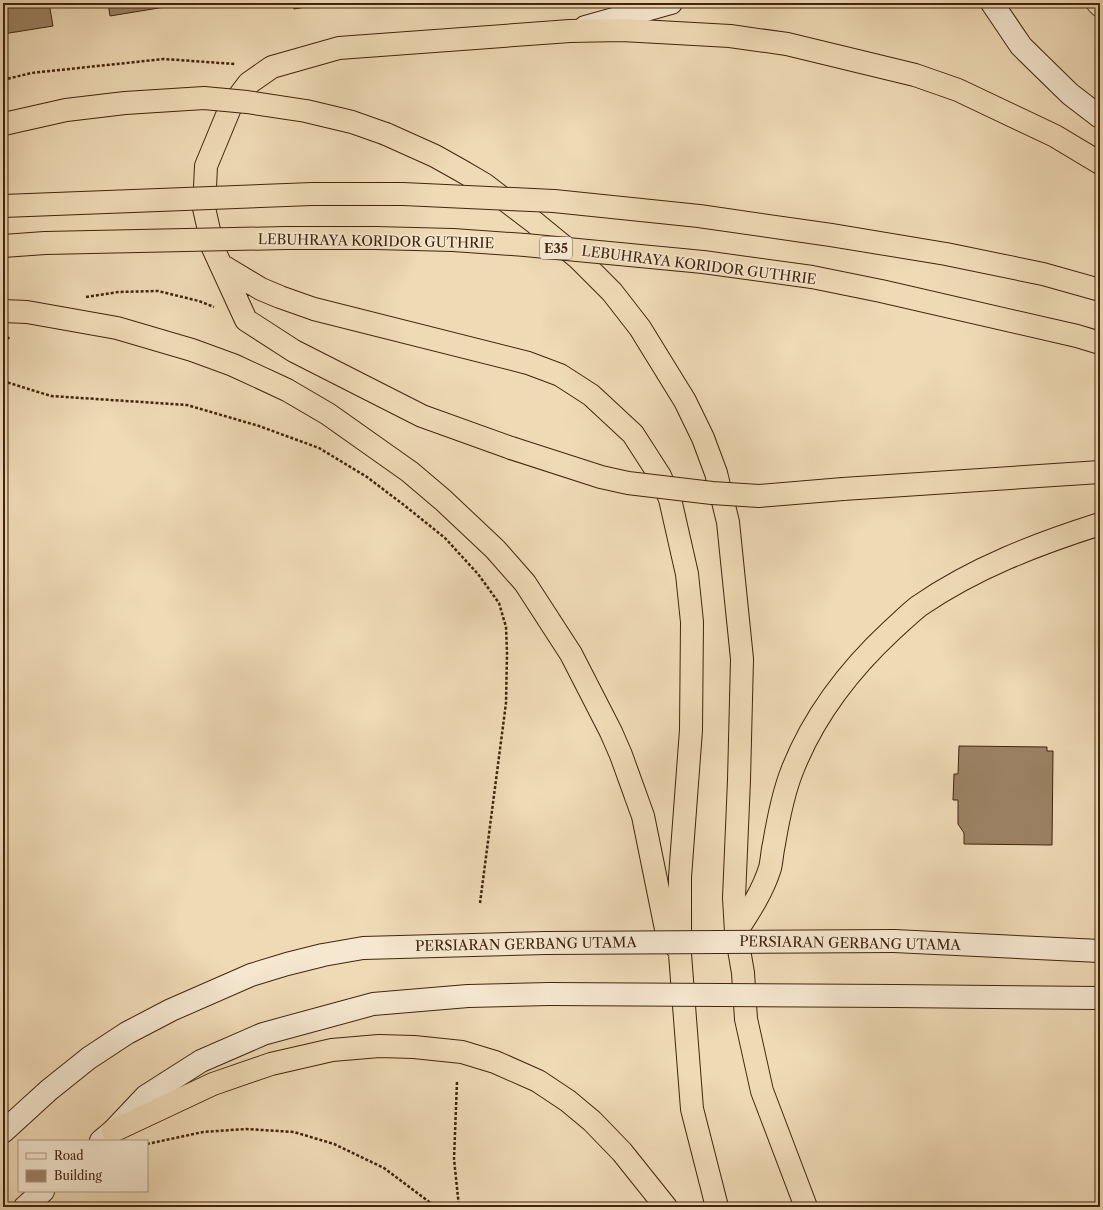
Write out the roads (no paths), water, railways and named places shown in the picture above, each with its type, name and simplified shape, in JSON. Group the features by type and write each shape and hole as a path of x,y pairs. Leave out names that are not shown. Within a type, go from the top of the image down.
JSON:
{"highway":[{"path":"1100,163 1054,136 958,90 915,75 786,44 730,36 622,30 570,32 339,48 272,67 249,83 230,108 206,166 204,208 213,248 246,320 294,351 422,416 511,448 601,477 628,483 712,493 759,496 1100,472"},
{"path":"3,125 66,110 125,103 204,98 247,102 306,111 352,122 386,134 435,156 484,184 578,258 612,292 640,328 685,401 703,438 716,473 728,522 742,659 734,898 736,932 743,973 746,1019 762,1091 806,1207"},
{"path":"3,206 312,194 403,194 554,201 699,216 831,235 954,256 1043,274 1100,290"},
{"name":"LEBUHRAYA KORIDOR GUTHRIE","path":"3,246 61,243 286,238 453,240 525,245 703,262 812,277 881,291 1078,336 1100,343"},
{"path":"221,265 261,290 314,309 528,364 560,374 591,395 633,434 660,476 670,499 686,574 692,622 690,730 680,877 680,954 692,1109 717,1207"},
{"path":"3,311 27,312 117,328 192,350 233,365 287,390 328,414 410,472 443,500 495,549 524,583 571,654 611,732 643,816 666,929 680,954"},
{"path":"736,932 758,894 770,868 782,802 800,751 832,697 876,644 918,607 972,575 1000,561 1100,524"},
{"path":"107,1136 212,1084 271,1064 332,1050 379,1046 414,1047 462,1052 495,1062 538,1081 568,1101 592,1121 622,1152 666,1207"}],"main road":[{"path":"570,32 671,3"},
{"path":"992,3 1021,46 1070,94 1100,117"},
{"name":"PERSIARAN GERBANG UTAMA","path":"3,1132 49,1090 89,1058 127,1033 171,1010 251,975 323,955 363,948 546,943 894,941 1100,950"},
{"path":"107,1136 146,1096 201,1061 263,1034 373,1004 468,996 549,994 1100,998"},
{"path":"25,1207 42,1192"}]}
